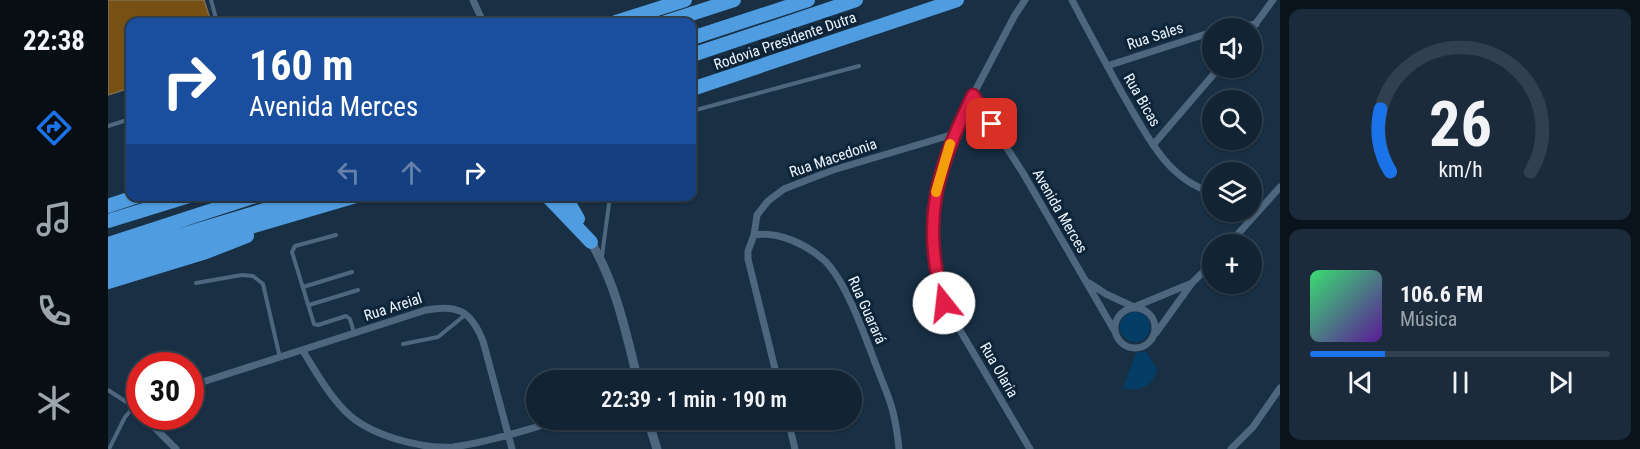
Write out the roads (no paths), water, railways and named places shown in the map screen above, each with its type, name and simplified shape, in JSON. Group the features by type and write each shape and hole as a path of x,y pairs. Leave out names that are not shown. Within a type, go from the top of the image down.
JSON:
{"highway":[{"path":"629,18 685,0"},
{"path":"678,18 734,0"},
{"name":"Rodovia Presidente Dutra","path":"696,37 808,0"},
{"name":"Rodovia Presidente Dutra","path":"696,54 856,0"},
{"name":"Rodovia Presidente Dutra","path":"696,88 957,0"},
{"path":"108,206 126,200"},
{"path":"108,221 173,201"},
{"path":"108,244 241,201"},
{"path":"108,258 295,201"},
{"path":"108,269 340,201"},
{"path":"552,201 591,242"},
{"path":"568,201 591,242"},
{"path":"108,282 206,252 298,214"}],"street":[{"path":"473,0 481,18"},
{"name":"Rua Bicas","path":"1072,0 1153,145 1171,167 1191,184 1202,188"},
{"path":"1261,18 1273,0"},
{"name":"Rua Olaria","path":"1024,1 973,95 944,158 933,218 933,247 936,275 944,303 1030,449"},
{"name":"Rua Sales","path":"1107,66 1202,35"},
{"path":"1153,145 1210,78"},
{"name":"Avenida Merces","path":"973,95 1023,173 1114,330"},
{"name":"Rua Macedonia","path":"775,370 750,273 748,251 754,235 757,215 768,201 784,189 833,170 954,134"},
{"path":"1237,234 1280,188"},
{"name":"Rua Guarará","path":"754,235 766,233 782,236 805,246 825,262 838,277 870,350 893,411 899,449"},
{"path":"591,242 601,259 620,310 635,370"},
{"path":"1192,283 1122,312 1114,330 1120,342 1133,348 1146,345 1202,273"},
{"name":"Avenida Merces","path":"1085,281 1099,291 1134,307"},
{"path":"1134,307 1141,308 1152,316 1156,328 1154,335"},
{"name":"Rua Areial","path":"204,382 437,308 458,310 466,314"},
{"path":"466,314 477,324 483,341 512,449"},
{"path":"303,351 325,387 346,412 369,430 397,440 423,446 450,447 528,430"},
{"path":"1231,449 1253,427 1279,392"},
{"path":"157,430 176,449"},
{"path":"651,430 657,449"},
{"path":"790,430 795,449"}],"lane":[{"path":"211,0 217,18"},
{"path":"696,110 859,66"},
{"path":"108,126 126,120"},
{"path":"601,259 609,201"},
{"path":"336,236 295,246 293,249 316,326 346,316 350,319 355,334"},
{"path":"303,287 352,272"},
{"path":"196,283 242,275 253,276 263,284 280,358"},
{"path":"309,305 358,290"},
{"path":"403,344 438,337 466,314"},
{"path":"108,390 126,401"},
{"path":"109,449 126,416"}]}
